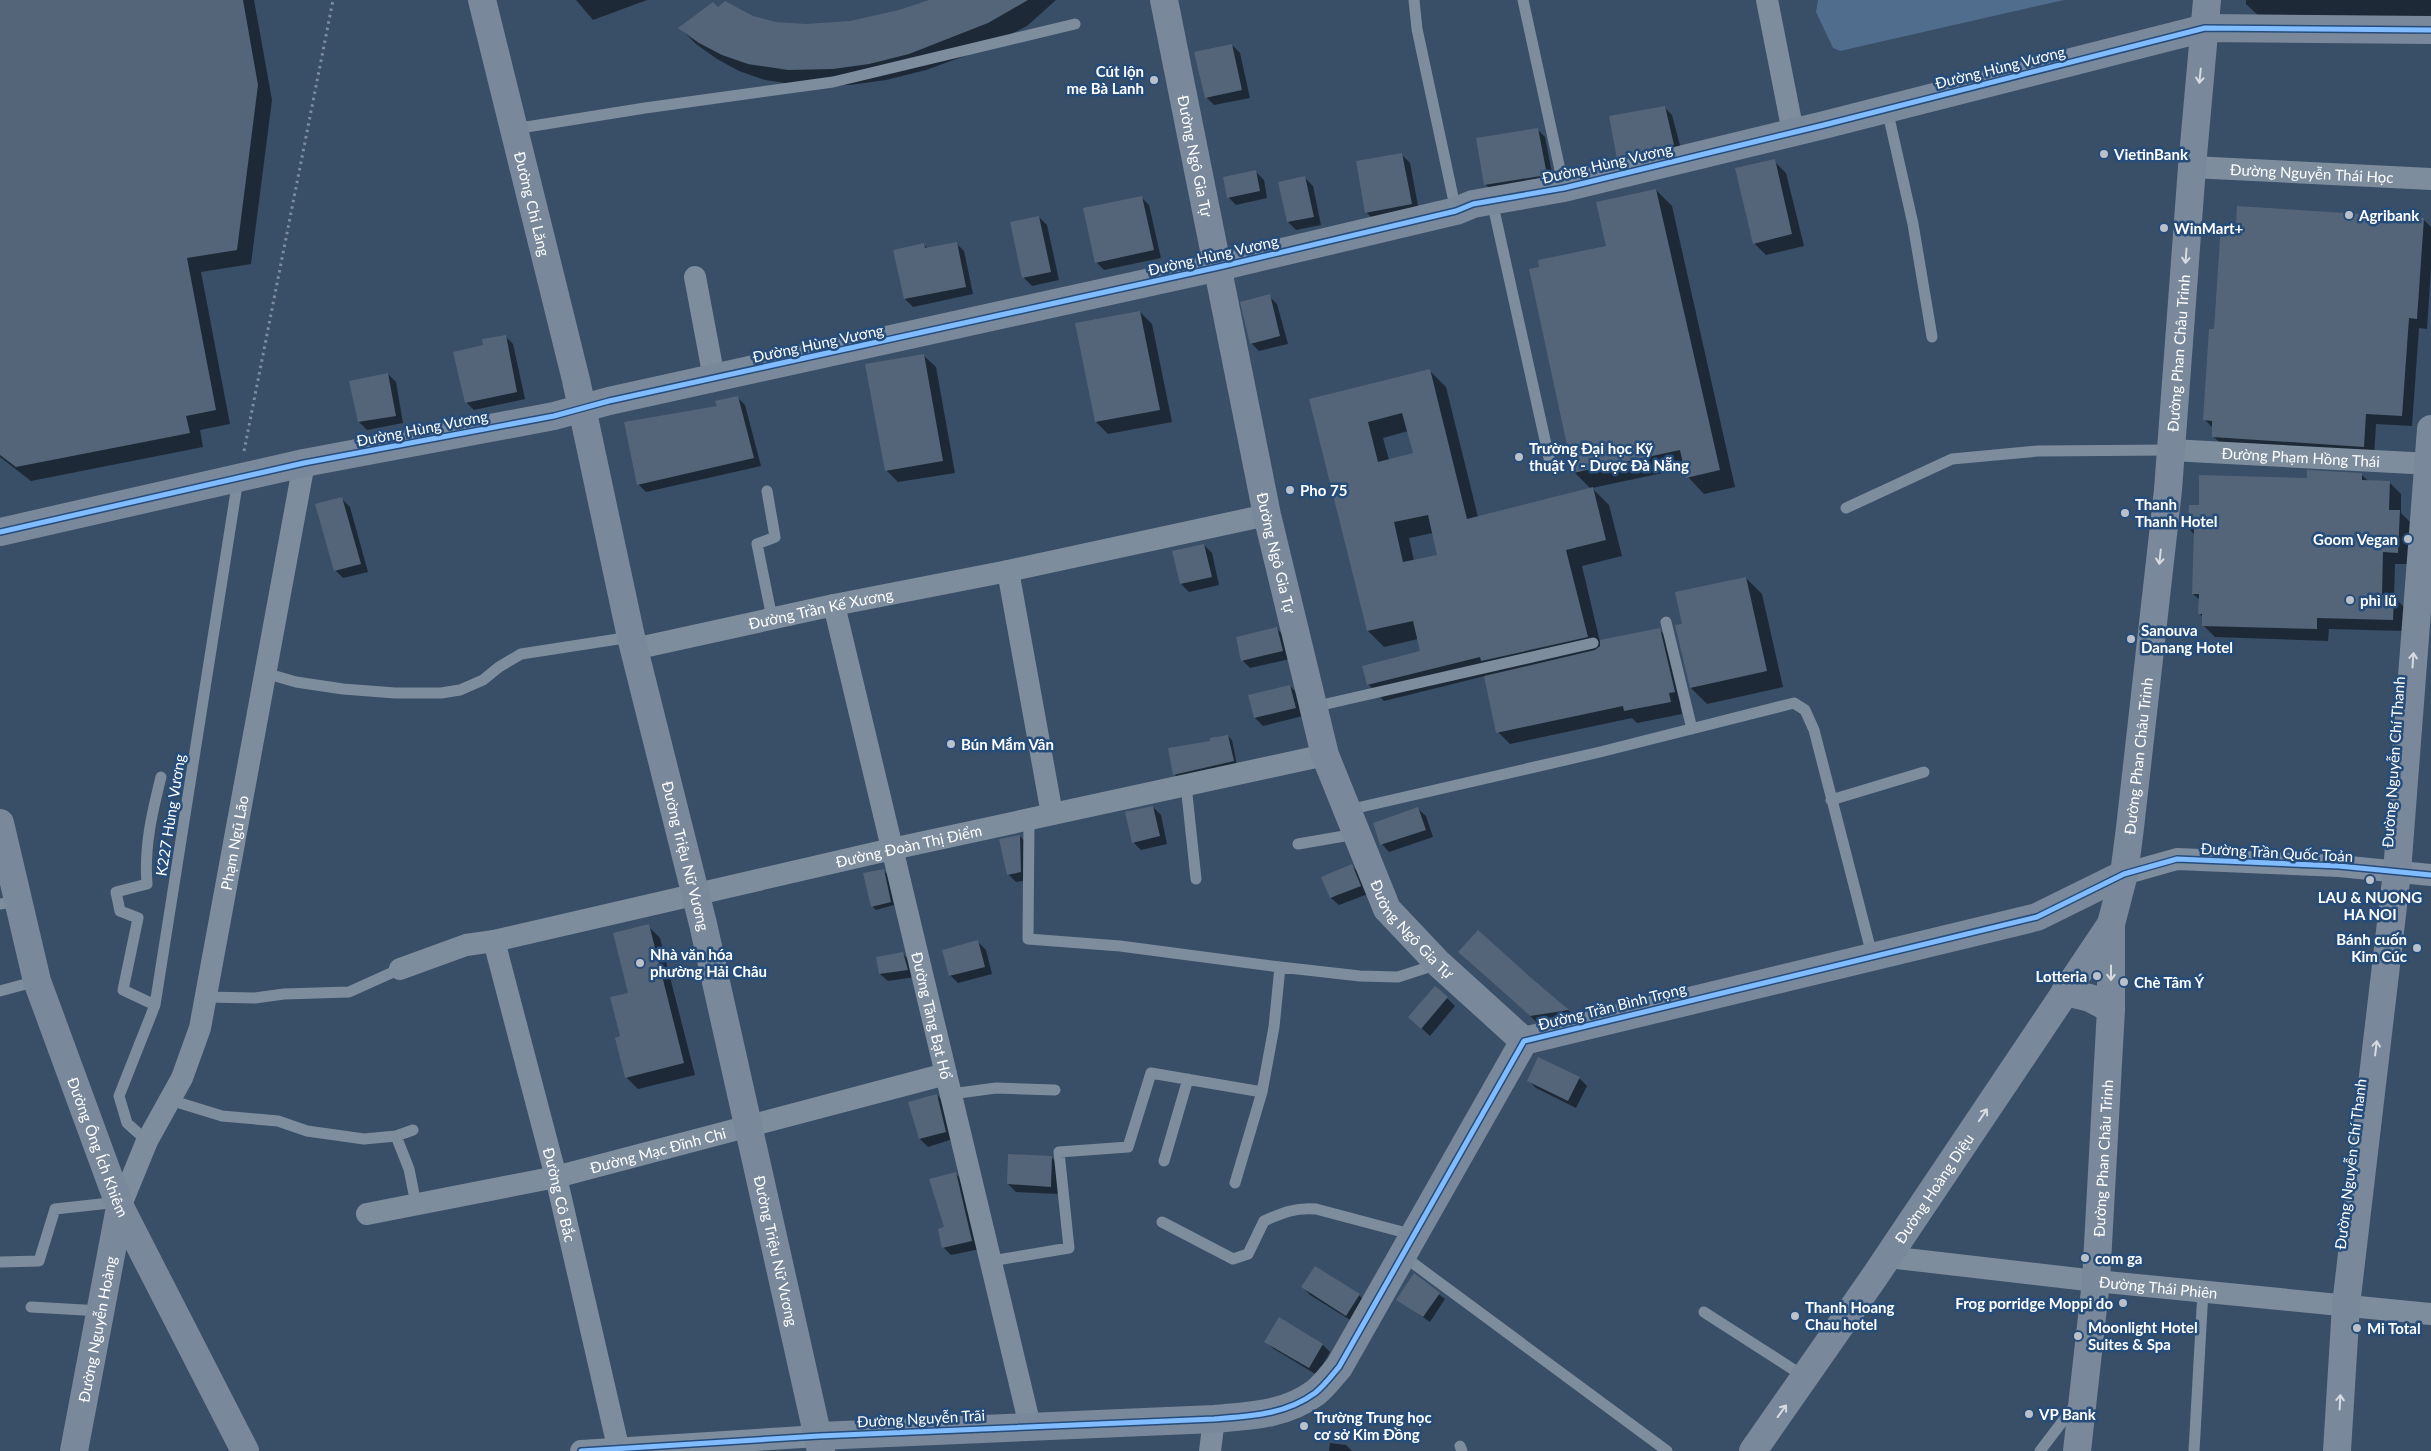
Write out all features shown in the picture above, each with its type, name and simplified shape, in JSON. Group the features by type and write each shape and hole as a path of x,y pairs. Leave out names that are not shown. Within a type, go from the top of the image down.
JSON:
{"street":[{"name":"Đường Chi Lăng","path":"482,0 581,408"},
{"name":"Đường Ngô Gia Tự","path":"1164,0 1267,514 1325,755 1387,909 1439,964 1524,1041"},
{"path":"1767,0 1793,132"},
{"name":"Đường Phan Châu Trinh","path":"2077,1451 2096,1281 2111,1009 2110,924 2124,874 2171,450 2192,168 2208,0"},
{"name":"Đường Hùng Vương","path":"0,532 304,463 554,416 581,408 714,378 1219,267 1492,201 1564,188 1887,109 2205,28 2431,30"},
{"name":"Đường Nguyễn Thái Học","path":"2192,168 2431,180"},
{"path":"695,277 714,378"},
{"name":"Đường Triệu Nữ Vương","path":"581,408 632,643 696,895 820,1443"},
{"name":"Đường Nguyễn Chí Thanh","path":"2337,1451 2346,1305 2397,872 2431,429"},
{"name":"Đường Phạm Hồng Thái","path":"2171,450 2429,464"},
{"name":"Phạm Ngũ Lão","path":"120,1205 147,1141 182,1078 200,1028 304,463"},
{"name":"Đường Trần Kế Xương","path":"632,643 772,618 1008,571 1267,514"},
{"path":"1008,571 1052,814"},
{"name":"Đường Tăng Bạt Hổ","path":"834,605 1030,1426"},
{"name":"Đường Đoàn Thị Điểm","path":"400,969 466,945 494,941 892,849 1325,755"},
{"name":"Đường Ông Ích Khiêm","path":"0,823 9,903 120,1205 245,1451"},
{"name":"Đường Trần Quốc Toản","path":"2124,874 2177,859 2338,866 2431,875"},
{"name":"Đường Trần Bình Trọng","path":"1262,1415 1292,1406 1316,1392 1339,1367 1524,1041 1872,955 2037,917 2124,874"},
{"name":"Đường Hoàng Diệu","path":"1753,1451 1806,1378 1888,1257 2110,924"},
{"name":"Đường Cô Bắc","path":"494,941 556,1177 618,1450"},
{"path":"2065,992 2090,998 2111,1009"},
{"name":"Đường Mạc Đĩnh Chi","path":"368,1214 556,1177 749,1125 948,1084"},
{"name":"Đường Nguyễn Hoàng","path":"74,1451 120,1205"},
{"name":"Đường Thái Phiên","path":"1888,1257 2096,1281 2431,1314"},
{"name":"Đường Nguyễn Trãi","path":"581,1451 820,1443 1030,1426 1214,1419 1262,1415"},
{"path":"1210,1451 1214,1419"}],"lane":[{"path":"1414,0 1417,29 1456,211"},
{"name":"Đường Hùng Vương","path":"1523,0 1564,188"},
{"path":"514,129 645,108 833,82 1075,24"},
{"path":"1887,109 1913,224 1932,337"},
{"path":"1492,201 1551,467"},
{"path":"1846,508 1952,459 2038,451 2171,450"},
{"name":"K227 Hùng Vương","path":"147,1141 126,1123 119,1096 155,1005 238,479"},
{"path":"767,491 775,537 757,544 772,618"},
{"path":"1666,622 1692,729"},
{"path":"265,673 296,682 343,689 395,693 441,693 460,690 483,680 499,667 521,654 632,643"},
{"path":"1313,707 1593,644"},
{"path":"1298,844 1352,822 1794,703 1805,710 1814,730 1872,955"},
{"path":"1831,800 1924,772"},
{"path":"155,1005 123,990 138,918 120,911 116,892 147,884 145,865 148,830 161,777"},
{"path":"1186,785 1196,879"},
{"path":"1029,819 1028,939 1120,946 1360,976 1398,977 1439,964"},
{"path":"1235,1183 1262,1092 1274,1027 1280,967"},
{"path":"206,997 255,998 284,994 349,992 400,969"},
{"path":"0,991 37,981"},
{"path":"991,1261 1069,1248 1059,1152 1128,1148 1151,1073 1262,1092"},
{"path":"1164,1160 1188,1079"},
{"path":"948,1084 1055,1090"},
{"path":"170,1100 222,1116 278,1121 307,1131 364,1139 396,1136 413,1130"},
{"path":"396,1136 409,1169 416,1204"},
{"path":"0,1262 40,1261 55,1209 120,1205"},
{"path":"1162,1222 1233,1259 1248,1254 1264,1222 1289,1210 1303,1208 1316,1209 1408,1245 1667,1451"},
{"path":"2194,1451 2203,1291"},
{"path":"31,1307 101,1311"},
{"path":"1704,1312 1806,1378"},
{"path":"2040,1451 2083,1394"}],"path":[{"path":"238,479 333,0"}],"water":[{"path":"1818,0 2064,0 1840,51 1833,48 1816,12"}],"building":[{"path":"0,0 243,0 258,85 237,250 187,258 216,410 186,416 190,433 16,467 0,455"},
{"path":"929,0 1028,0 988,23 909,54 869,64 833,69 788,70 748,64 722,55 699,43 678,28 713,2 718,7 725,1 753,16 776,22 806,24 850,21 899,10"},
{"path":"1232,44 1242,90 1205,98 1194,52"},
{"path":"1665,106 1674,145 1617,159 1609,116"},
{"path":"1538,128 1547,175 1484,185 1476,138"},
{"path":"1402,153 1412,204 1365,213 1356,161"},
{"path":"1775,159 1792,234 1753,244 1735,168"},
{"path":"1256,170 1260,191 1227,198 1223,177"},
{"path":"1305,176 1314,217 1287,222 1278,182"},
{"path":"1656,189 1720,470 1686,478 1680,450 1573,473 1529,269 1539,267 1538,260 1606,246 1596,202"},
{"path":"1142,196 1154,250 1095,263 1083,208"},
{"path":"2237,206 2424,218 2417,319 2409,318 2402,416 2366,414 2364,447 2212,437 2212,421 2203,420 2209,329 2214,329 2221,225 2236,226"},
{"path":"1039,216 1051,272 1022,278 1010,222"},
{"path":"957,242 966,287 904,299 893,250 924,243 925,248"},
{"path":"1270,294 1280,336 1250,344 1240,302"},
{"path":"1140,311 1160,410 1095,422 1075,323"},
{"path":"506,335 517,392 465,403 453,352 483,345 482,339"},
{"path":"924,354 943,461 885,471 865,364"},
{"path":"1430,369 1467,519 1593,487 1606,540 1566,550 1588,637 1481,661 1480,657 1367,685 1362,666 1420,651 1413,621 1367,631 1309,399","holes":["1402,413 1413,453 1378,462 1368,422","1428,515 1437,555 1403,562 1394,522"]},
{"path":"388,373 396,416 358,422 349,381"},
{"path":"738,396 754,458 637,485 624,422 717,406 715,401"},
{"path":"2307,470 2362,473 2362,480 2390,481 2389,510 2400,510 2398,553 2383,552 2382,595 2394,596 2393,620 2317,618 2317,629 2202,626 2202,614 2198,614 2199,594 2192,594 2194,529 2188,529 2189,505 2199,505 2199,475 2307,478"},
{"path":"342,497 361,564 334,571 315,504"},
{"path":"1204,544 1212,577 1180,584 1172,551"},
{"path":"1746,577 1767,671 1690,688 1675,625 1682,624 1675,592"},
{"path":"1277,627 1283,651 1241,661 1236,637"},
{"path":"1660,628 1675,692 1669,693 1671,702 1624,711 1623,706 1496,733 1484,676 1595,650 1600,646 1600,640"},
{"path":"1290,685 1296,708 1254,718 1248,695"},
{"path":"1228,735 1234,761 1173,775 1168,748 1210,741 1210,738"},
{"path":"1153,806 1160,836 1132,843 1125,812"},
{"path":"1418,807 1426,830 1380,845 1373,823"},
{"path":"1020,835 1021,872 1007,875 999,839"},
{"path":"1352,864 1361,886 1330,898 1321,877"},
{"path":"884,869 891,902 871,907 863,873"},
{"path":"649,924 684,1063 625,1078 615,1038 620,1036 610,997 628,993 613,933"},
{"path":"1478,930 1569,1010 1530,1016 1458,952"},
{"path":"978,940 985,967 949,976 942,950"},
{"path":"903,952 908,970 879,974 876,957"},
{"path":"1435,986 1448,997 1421,1029 1408,1017"},
{"path":"1538,1057 1580,1077 1568,1101 1527,1081"},
{"path":"937,1094 946,1132 919,1139 908,1102"},
{"path":"1008,1154 1052,1156 1051,1187 1007,1184"},
{"path":"956,1172 972,1241 942,1248 938,1229 944,1227 929,1179"},
{"path":"1315,1266 1360,1294 1346,1316 1301,1287"},
{"path":"1414,1273 1440,1293 1423,1317 1396,1300"},
{"path":"1279,1317 1323,1344 1309,1368 1264,1342"}],"cycle path":[{"path":"0,532 304,463 554,416 609,401 1219,267 1456,211 1473,204 1564,188 1824,125 2205,28 2431,30"},
{"path":"581,1451 819,1436 1214,1419 1267,1413 1292,1406 1315,1393 1339,1367 1524,1041 2037,917 2124,874 2177,859 2339,866 2431,875"}],"place":[{"name":"Cút lộn me Bà Lanh","path":"1154,80"},
{"name":"VietinBank","path":"2104,154"},
{"name":"Agribank","path":"2349,215"},
{"name":"WinMart+","path":"2164,228"},
{"name":"Trường Đại học Kỹ thuật Y - Dược Đà Nẵng","path":"1519,457"},
{"name":"Pho 75","path":"1290,490"},
{"name":"Thanh Thanh Hotel","path":"2125,513"},
{"name":"Goom Vegan","path":"2408,539"},
{"name":"phì lũ","path":"2350,600"},
{"name":"Sanouva Danang Hotel","path":"2131,639"},
{"name":"Bún Mắm Vân","path":"951,744"},
{"name":"LAU & NUONG HA NOI","path":"2370,880"},
{"name":"Bánh cuốn Kim Cúc","path":"2417,948"},
{"name":"Nhà văn hóa phường Hải Châu","path":"640,963"},
{"name":"Lotteria","path":"2097,976"},
{"name":"Chè Tâm Ý","path":"2124,982"},
{"name":"com ga","path":"2085,1258"},
{"name":"Frog porridge Moppi do","path":"2123,1303"},
{"name":"Thanh Hoang Chau hotel","path":"1795,1316"},
{"name":"Mi Total","path":"2357,1328"},
{"name":"Moonlight Hotel Suites & Spa","path":"2078,1336"},
{"name":"VP Bank","path":"2029,1414"},
{"name":"Trường Trung học cơ sở Kim Đồng","path":"1304,1426"}]}
